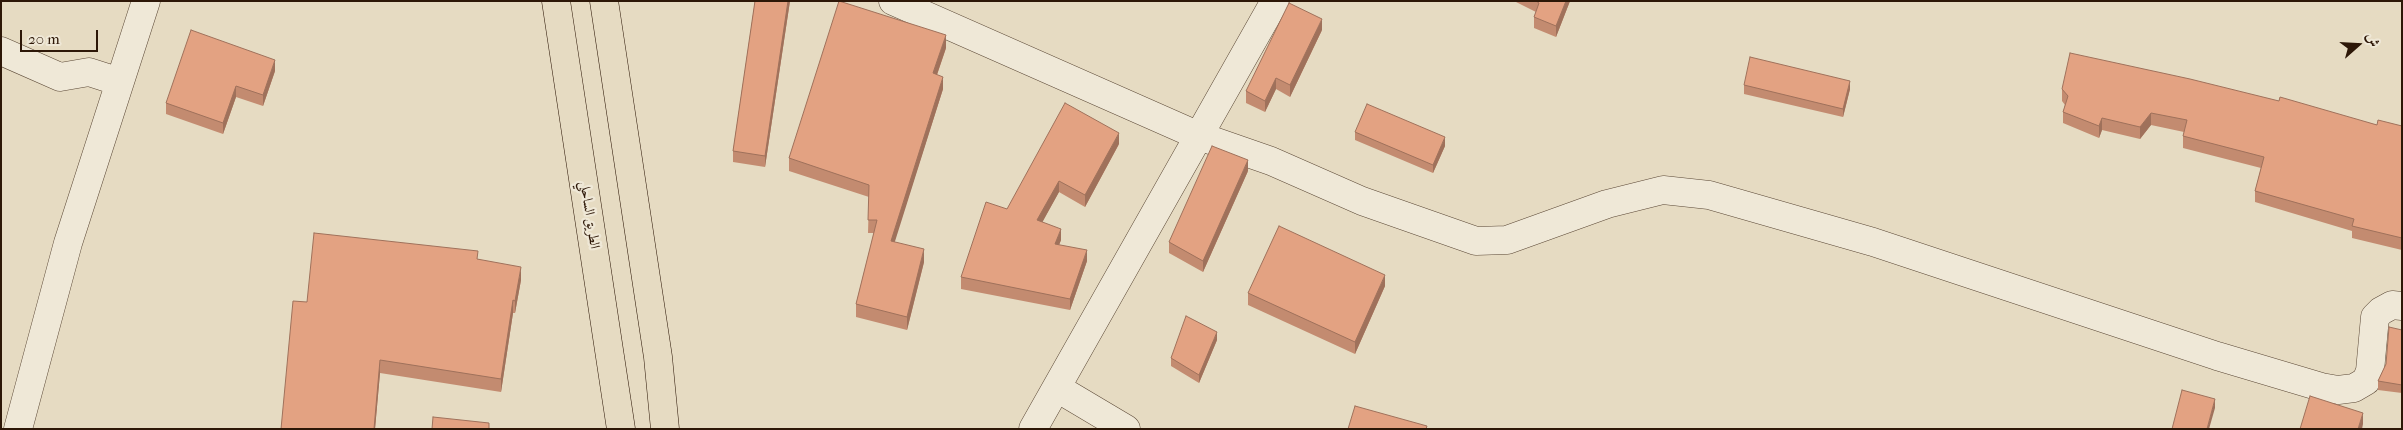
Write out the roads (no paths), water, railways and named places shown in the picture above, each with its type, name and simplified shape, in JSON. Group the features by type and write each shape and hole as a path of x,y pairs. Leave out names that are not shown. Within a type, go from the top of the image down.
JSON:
{"highway":[{"name":"الطريق الساحلي","path":"556,1 620,429"},
{"path":"604,1 658,357 665,429"}],"street":[{"path":"18,429 68,243 146,1"},
{"path":"893,1 1200,136 1272,161 1362,201 1476,241 1507,240 1607,204 1663,190 1709,195 1873,242 2217,356 2321,387 2338,390 2354,388 2366,381 2370,371 2375,317 2381,310 2392,305 2402,306"},
{"path":"1033,429 1275,1"},
{"path":"1,51 60,77 89,72 120,82"},
{"path":"1057,388 1126,429"}]}
